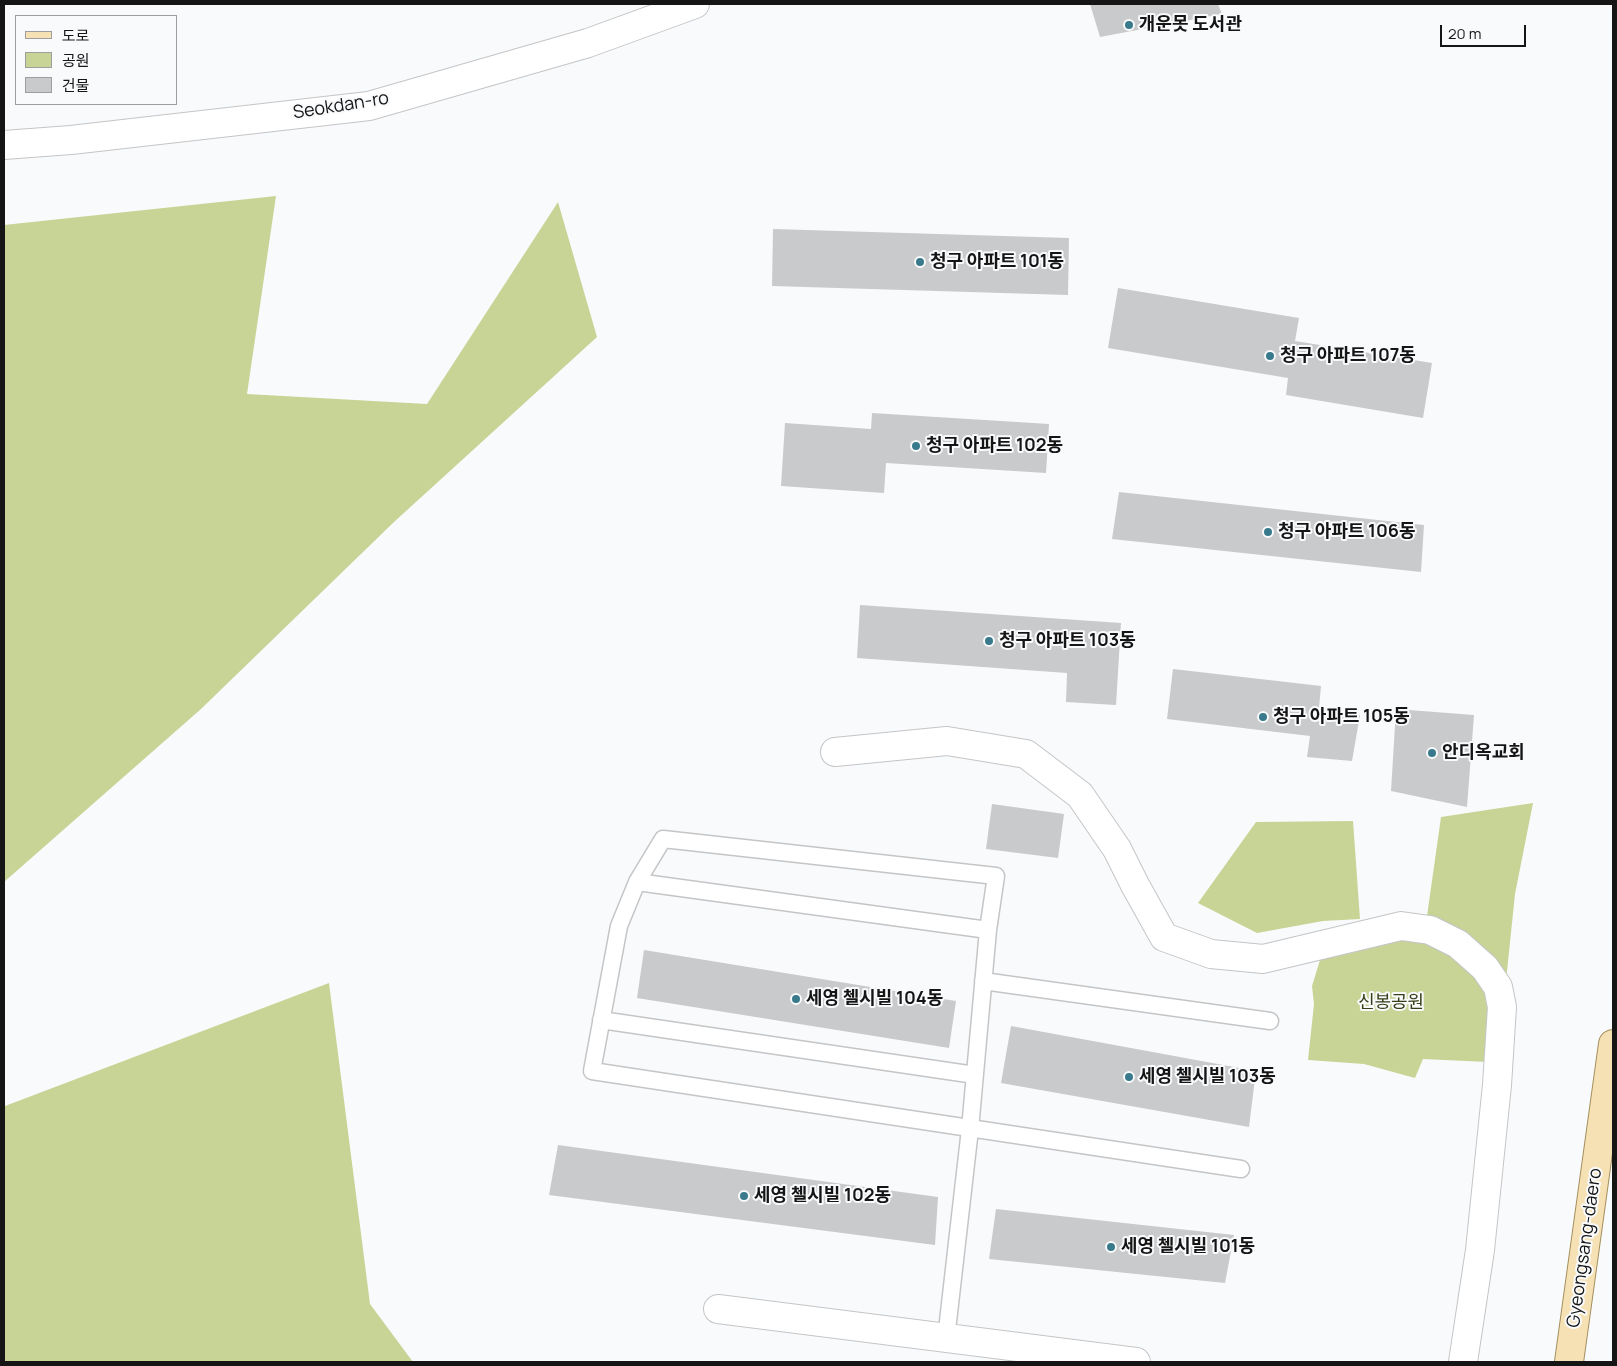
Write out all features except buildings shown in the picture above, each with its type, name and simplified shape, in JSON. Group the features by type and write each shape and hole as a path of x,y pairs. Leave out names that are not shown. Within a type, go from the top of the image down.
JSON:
{"main road":[{"name":"Gyeongsang-daero","path":"1569,1362 1613,1044"}],"street":[{"name":"Seokdan-ro","path":"4,145 71,140 369,106 588,43 695,4"},
{"path":"836,752 947,741 1026,754 1080,795 1117,849 1135,886 1164,936 1211,954 1263,959 1402,926 1430,930 1451,940 1485,968 1498,987 1502,1007 1497,1085 1480,1250 1463,1362"},
{"path":"718,1309 1136,1362"}],"lane":[{"path":"946,1339 970,1129 988,930 996,876 663,839 637,882 619,926 592,1071 970,1129 1241,1169"},
{"path":"637,882 988,930"},
{"path":"983,981 1270,1021"},
{"path":"601,1020 975,1075"}],"green space":[{"path":"276,196 247,394 427,404 558,202 597,337 394,522 201,709 4,882 4,225"},
{"path":"1533,803 1515,894 1506,981 1427,916 1441,817"},
{"path":"1353,821 1360,919 1323,921 1257,933 1198,903 1256,822"},
{"name":"신봉공원","path":"1390,936 1447,949 1478,974 1493,1001 1488,1062 1423,1059 1415,1078 1364,1064 1308,1060 1314,1004 1312,986 1320,960"},
{"path":"329,983 370,1304 413,1362 4,1362 4,1105"}],"place":[{"name":"개운못 도서관","path":"1129,25"},
{"name":"청구 아파트 101동","path":"920,262"},
{"name":"청구 아파트 107동","path":"1270,356"},
{"name":"청구 아파트 102동","path":"916,446"},
{"name":"청구 아파트 106동","path":"1268,532"},
{"name":"청구 아파트 103동","path":"989,641"},
{"name":"청구 아파트 105동","path":"1263,717"},
{"name":"안디옥교회","path":"1432,753"},
{"name":"세영 첼시빌 104동","path":"796,999"},
{"name":"세영 첼시빌 103동","path":"1129,1077"},
{"name":"세영 첼시빌 102동","path":"744,1196"},
{"name":"세영 첼시빌 101동","path":"1111,1247"}]}
